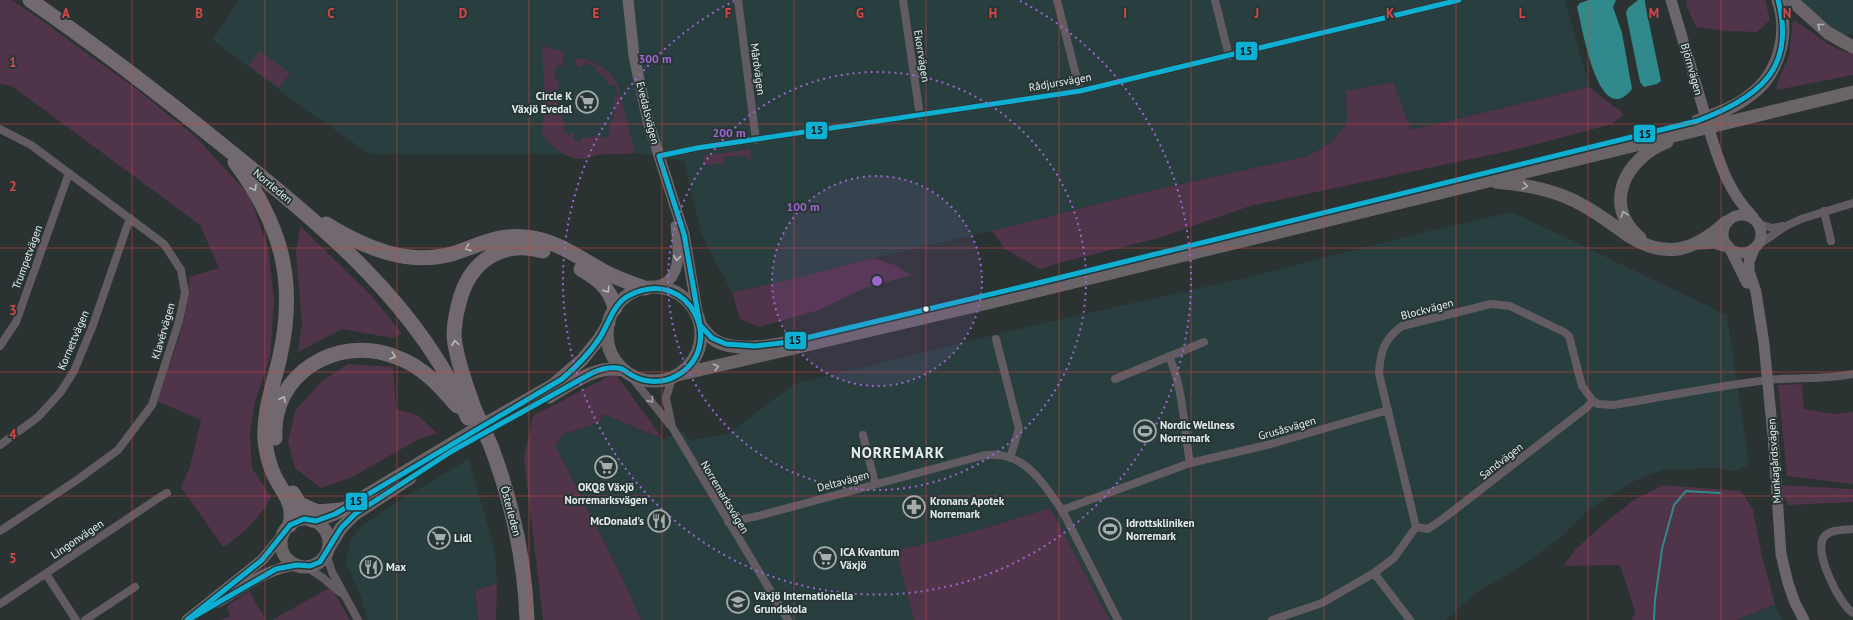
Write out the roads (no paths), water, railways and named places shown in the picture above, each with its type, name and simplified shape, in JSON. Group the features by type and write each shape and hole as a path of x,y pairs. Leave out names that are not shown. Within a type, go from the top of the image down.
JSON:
{"highway":[{"name":"Norrleden","path":"30,0 126,68 212,136 314,222 350,255 384,290 410,320 440,363 460,399 471,413"},
{"name":"Norrleden","path":"42,0 170,93 235,146 323,222 374,270 414,316 445,360 471,413"},
{"path":"212,136 234,160 262,201 272,224 285,271 287,299 285,327 266,416 265,438 270,464 292,508 286,530"},
{"path":"323,222 342,234 374,249 403,257 424,258 444,256 497,238 516,236 537,239 561,247 619,279 649,288"},
{"path":"471,413 454,336 456,313 463,290 474,271 483,261 496,253 511,248 525,247 549,252 575,265 600,282 609,291 615,308"},
{"path":"314,520 297,501 289,487 276,453 275,425 282,401 289,388 298,377 325,357 343,351 368,350 397,357 417,367 428,375 471,413"},
{"name":"Österleden","path":"471,413 508,498 518,542 525,586 527,620"},
{"name":"Österleden","path":"486,449 509,542 517,620"},
{"path":"297,501 305,507 318,512 326,513 341,510"}],"main road":[{"path":"1647,244 1633,231 1625,218 1621,198 1625,178 1637,160 1646,153 1699,126 1739,103 1750,96 1764,82 1776,62 1782,42 1783,19 1778,0"},
{"path":"1791,0 1828,33 1853,47"},
{"path":"1853,85 1699,126 1486,182 675,377 650,381 637,378 626,372 606,368 592,373 452,451 355,514 341,528 327,552 315,564 301,566 287,558 282,548 286,530 300,520 314,520 341,510 462,437 553,385 582,360 599,339 609,323 615,308 628,295 649,288 669,290 680,295 689,303 699,321 712,338 726,344 755,346 789,342 1699,126 1853,92"},
{"path":"1486,182 1532,187 1560,194 1584,206 1629,236 1660,248 1687,248 1700,243 1714,242 1728,248"},
{"path":"1700,243 1728,221"},
{"path":"675,377 690,364 698,350 701,338 699,321"},
{"path":"609,323 608,343 614,358 626,372"},
{"path":"314,520 324,527 327,532 329,538 327,552"}],"street":[{"name":"Evedalsvägen","path":"628,0 634,56 648,121 684,234 699,321"},
{"name":"Mårdvägen","path":"738,0 756,140"},
{"name":"Ekorrvägen","path":"903,0 920,116"},
{"path":"1057,0 1080,91"},
{"path":"1215,0 1229,56"},
{"name":"Rådjursvägen","path":"659,156 696,148 920,116 1080,91 1455,0"},
{"name":"Björnvägen","path":"1672,0 1720,165 1734,195"},
{"name":"Klavérvägen","path":"0,129 31,145 164,244 181,270 185,293 179,321 152,405 118,450 77,480 0,531"},
{"name":"Trumpetvägen","path":"0,346 16,322 69,173"},
{"name":"Evedalsvägen","path":"649,288 668,281 677,262 678,245 676,223 666,178"},
{"path":"1734,195 1728,221 1722,234 1728,248 1742,253 1756,247 1786,226"},
{"path":"1734,195 1756,221 1761,237 1756,247"},
{"path":"1728,221 1742,214 1772,228 1786,226 1824,211 1853,203"},
{"path":"1824,211 1831,240"},
{"name":"Kornettvägen","path":"0,445 38,417 60,393 74,371 93,325 130,218"},
{"name":"Munkagårdsvägen","path":"1755,300 1756,292 1748,270 1749,262 1756,247"},
{"name":"Munkagårdsvägen","path":"1728,248 1755,300 1764,344 1773,436 1781,554 1788,583 1804,620"},
{"name":"Blockvägen","path":"1416,528 1379,374 1380,355 1391,334 1402,326 1491,304 1510,306 1564,332 1569,336 1582,386 1593,401"},
{"path":"996,339 1019,429 1010,458"},
{"path":"1115,379 1204,342"},
{"path":"1169,356 1179,382 1182,396 1184,423 1190,463"},
{"path":"626,372 672,427"},
{"path":"1593,401 1598,404 1613,405 1767,380 1839,377 1853,374"},
{"name":"Norremarksvägen","path":"675,377 666,398 672,427 788,620"},
{"name":"Sandvägen","path":"1416,528 1428,529 1444,518 1593,401"},
{"name":"Grusåsvägen","path":"1062,510 1190,463 1271,444 1388,410"},
{"path":"863,435 875,483"},
{"name":"Deltavägen","path":"728,522 758,516 875,483 983,456 997,454 1025,465 1036,474 1062,510 1118,620"},
{"name":"Lingonvägen","path":"0,604 160,496 167,494"},
{"path":"1272,620 1322,603 1374,573 1394,558 1416,528"},
{"path":"1853,529 1838,530 1828,533 1823,537 1821,545 1835,591 1842,602 1853,613"},
{"path":"188,620 262,560 286,530"},
{"path":"327,552 332,572 358,620"},
{"path":"188,620 267,573 284,566 301,566 323,578 344,596"},
{"path":"1374,573 1410,620"},
{"path":"46,574 76,620"},
{"path":"85,620 135,587"}],"water":[{"path":"1589,0 1616,0 1613,7 1622,33 1632,89 1620,99 1610,97 1601,86 1588,52 1577,7 1580,3"},
{"path":"1638,0 1645,0 1661,81 1657,84 1644,87 1640,82 1626,13 1628,8"}],"waterway":[{"path":"1654,620 1655,600 1662,549 1674,505 1686,491 1720,493"}],"place":[{"name":"Circle K Växjö Evedal","path":"587,102"},
{"name":"Nordic Wellness Norremark","path":"1145,431"},
{"name":"OKQ8 Växjö Norremarksvägen","path":"606,467"},
{"name":"Kronans Apotek Norremark","path":"914,507"},
{"name":"McDonald's","path":"659,521"},
{"name":"Idrottskliniken Norremark","path":"1110,529"},
{"name":"Lidl","path":"439,538"},
{"name":"ICA Kvantum Växjö","path":"825,558"},
{"name":"Max","path":"371,567"},
{"name":"Växjö Internationella Grundskola","path":"738,602"}],"district":[{"name":"NORREMARK","path":"898,453"}]}
